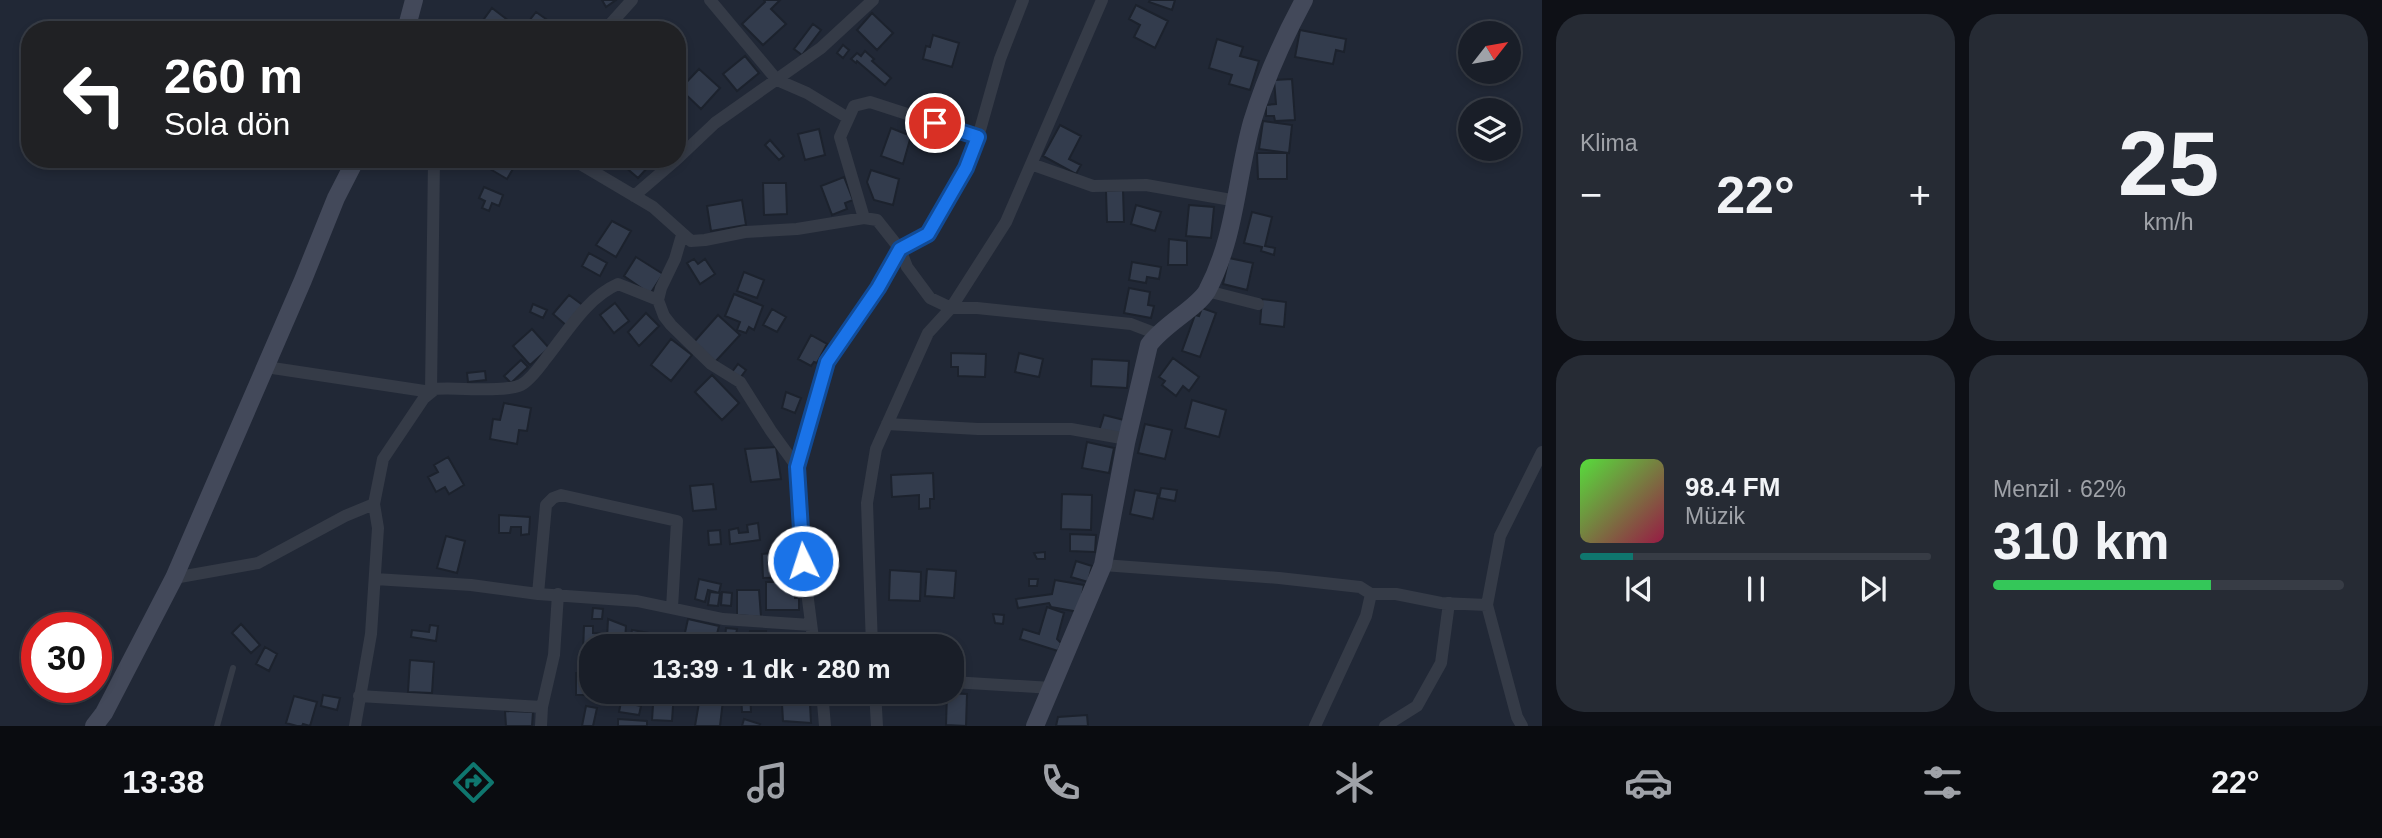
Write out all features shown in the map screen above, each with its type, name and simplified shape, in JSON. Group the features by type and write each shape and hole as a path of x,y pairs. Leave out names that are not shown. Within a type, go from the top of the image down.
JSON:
{"street":[{"path":"408,21 414,0"},
{"path":"613,21 632,0"},
{"path":"710,0 777,80 807,93 848,118"},
{"path":"686,150 715,123 821,48 873,0"},
{"path":"812,634 803,561 797,467 827,362 878,288 900,249 928,234 966,168 978,137 1000,59 1023,0"},
{"path":"871,634 866,503 876,449 928,333 951,308 1006,222 1102,0"},
{"path":"1035,726 1102,565 1149,345 1157,334 1207,291 1231,232 1252,123 1276,53 1304,0"},
{"path":"864,218 840,137 854,106 870,102 978,137"},
{"path":"1031,164 1093,186 1146,185 1237,201"},
{"path":"95,726 174,578 336,198 351,168"},
{"path":"431,392 434,168"},
{"path":"587,168 653,207 691,241 864,218 877,220 900,249 907,267 930,298 951,308 977,308 1131,324 1157,334"},
{"path":"634,196 667,168"},
{"path":"682,234 658,300 664,316 710,364 740,383 797,467"},
{"path":"355,726 371,634 378,528 374,504 383,459 424,398 435,389 505,388 523,384 593,300 606,289 618,284 658,300"},
{"path":"1207,291 1258,304"},
{"path":"266,367 431,392"},
{"path":"887,424 978,429 1071,429 1127,439"},
{"path":"1522,726 1517,717 1487,605 1500,536 1542,452"},
{"path":"538,594 546,505 561,495 677,522 672,608"},
{"path":"174,578 258,563 345,516 374,504"},
{"path":"1102,565 1279,578 1360,587 1371,594 1396,594 1449,603 1487,605"},
{"path":"375,579 637,601 723,619 811,625"},
{"path":"541,726 542,707 554,655 558,594"},
{"path":"1315,726 1366,616 1371,594"},
{"path":"1385,726 1417,706 1441,663 1449,603"},
{"path":"964,683 1052,688"},
{"path":"359,696 542,707"},
{"path":"823,704 825,726"},
{"path":"876,704 877,726"}],"lane":[{"path":"217,726 233,668"}],"building":[{"path":"602,0 616,0 606,7"},
{"path":"764,0 780,0 771,9 786,24 763,45 742,24"},
{"path":"1175,0 1172,10 1149,2"},
{"path":"1136,5 1168,21 1155,48 1134,37 1140,25 1129,19"},
{"path":"492,8 509,21 483,21"},
{"path":"536,12 549,21 529,21"},
{"path":"872,13 893,33 877,50 857,30"},
{"path":"813,24 821,30 802,55 794,49"},
{"path":"1300,30 1346,39 1344,52 1336,50 1333,64 1295,57"},
{"path":"933,35 959,43 952,67 923,59 926,46 930,47"},
{"path":"1217,39 1243,47 1240,56 1259,61 1250,90 1229,84 1232,75 1209,68"},
{"path":"843,45 849,50 843,58 837,53"},
{"path":"865,51 891,78 885,85 851,59 857,53 861,56"},
{"path":"745,56 759,73 737,91 723,74"},
{"path":"699,69 720,88 701,109 686,95 686,83"},
{"path":"1292,79 1295,120 1275,121 1274,116 1266,116 1266,105 1276,104 1274,80"},
{"path":"1263,121 1292,125 1289,153 1259,149"},
{"path":"1060,125 1081,136 1069,159 1081,165 1076,174 1043,156"},
{"path":"891,128 911,136 903,164 881,156"},
{"path":"819,129 825,155 805,160 798,134"},
{"path":"770,140 784,156 779,160 765,145"},
{"path":"1257,153 1287,153 1287,179 1258,179"},
{"path":"488,168 513,168 507,179"},
{"path":"626,168 647,168 638,178"},
{"path":"871,170 899,179 893,205 874,200 867,182"},
{"path":"844,177 853,200 845,203 847,209 832,215 821,186"},
{"path":"763,183 786,183 787,214 764,215"},
{"path":"484,187 503,195 499,206 492,203 489,211 482,208 485,201 479,198"},
{"path":"1123,190 1124,222 1107,222 1106,191"},
{"path":"742,200 746,225 711,231 707,206"},
{"path":"1136,205 1161,212 1155,231 1131,224"},
{"path":"1189,205 1214,207 1211,238 1186,236"},
{"path":"1252,212 1272,217 1265,246 1275,248 1274,255 1261,251 1262,247 1244,243"},
{"path":"612,221 631,231 616,257 596,245"},
{"path":"1169,239 1187,241 1187,265 1168,265"},
{"path":"589,253 607,263 600,276 582,266"},
{"path":"636,257 663,274 650,294 624,276"},
{"path":"1229,258 1253,263 1247,290 1223,284"},
{"path":"694,259 698,264 705,259 715,274 700,284 687,263"},
{"path":"1132,262 1161,267 1159,279 1147,277 1146,283 1129,280"},
{"path":"744,272 764,280 757,298 737,291"},
{"path":"1129,288 1150,292 1148,305 1154,306 1151,318 1124,313"},
{"path":"734,294 763,306 754,330 749,327 746,333 737,330 740,322 725,316"},
{"path":"569,295 584,306 567,326 553,314"},
{"path":"1262,299 1286,302 1284,327 1260,324"},
{"path":"615,303 629,321 614,333 600,315"},
{"path":"533,304 547,310 543,318 530,312"},
{"path":"1202,308 1216,313 1200,357 1182,351 1195,315 1199,316"},
{"path":"772,309 786,317 777,332 763,325"},
{"path":"646,313 659,326 639,346 628,332"},
{"path":"718,315 740,335 715,362 694,342"},
{"path":"532,329 549,348 530,365 513,346"},
{"path":"811,335 827,344 817,363 814,362 811,366 798,359"},
{"path":"671,339 692,355 671,381 651,365"},
{"path":"951,353 986,354 985,377 958,376 958,367 951,367"},
{"path":"1019,353 1043,359 1039,377 1015,372"},
{"path":"1173,358 1199,377 1189,391 1183,386 1176,396 1162,385 1165,381 1159,377"},
{"path":"1092,359 1129,361 1127,388 1091,386"},
{"path":"521,360 528,367 511,383 504,376"},
{"path":"738,364 746,370 740,378 732,372"},
{"path":"485,371 486,380 468,382 467,373"},
{"path":"712,375 739,403 722,420 695,392"},
{"path":"786,392 801,398 795,413 782,408"},
{"path":"1192,400 1226,410 1219,437 1185,428"},
{"path":"504,403 531,408 527,431 519,430 517,444 490,439 493,419 500,420"},
{"path":"1104,415 1124,420 1120,436 1099,431"},
{"path":"1145,424 1172,430 1165,459 1138,453"},
{"path":"1087,442 1114,448 1109,473 1082,468"},
{"path":"776,447 781,479 751,482 745,449"},
{"path":"448,457 464,485 449,494 445,487 436,492 428,477 438,472 434,465"},
{"path":"933,473 934,499 930,499 930,508 919,509 919,495 892,497 891,475"},
{"path":"713,484 716,509 693,511 690,486"},
{"path":"1161,488 1177,490 1175,501 1159,498"},
{"path":"1135,490 1158,494 1153,519 1130,514"},
{"path":"1062,494 1092,495 1091,530 1061,529"},
{"path":"499,515 530,517 529,534 521,535 521,527 511,527 510,533 499,533"},
{"path":"758,523 760,540 730,544 729,530 738,528 739,533 748,532 747,525"},
{"path":"720,530 721,544 709,545 708,531"},
{"path":"1070,534 1096,535 1095,552 1070,551"},
{"path":"446,536 465,541 457,573 437,568"},
{"path":"789,551 789,566 795,567 796,577 763,578 762,554"},
{"path":"1045,552 1045,559 1037,559 1034,553"},
{"path":"1076,561 1092,566 1088,582 1071,577"},
{"path":"927,569 956,571 954,598 925,596"},
{"path":"890,570 921,572 920,601 889,600"},
{"path":"699,579 721,584 719,593 708,590 705,602 695,599"},
{"path":"1029,579 1038,579 1037,586 1029,586"},
{"path":"1055,580 1084,585 1079,612 1051,607 1049,603 1018,608 1016,599 1052,594"},
{"path":"766,582 799,582 799,592 795,592 795,598 799,598 799,610 766,610"},
{"path":"737,590 759,590 761,617 737,615"},
{"path":"710,592 720,593 718,606 708,605"},
{"path":"722,592 732,593 731,606 721,605"},
{"path":"1047,607 1064,613 1057,639 1061,643 1058,651 1020,639 1023,629 1039,634"},
{"path":"593,608 603,609 602,619 592,619"},
{"path":"993,614 1004,615 1003,624 995,623"},
{"path":"608,619 626,626 625,634 607,634"},
{"path":"688,619 719,626 717,634 685,634"},
{"path":"241,624 260,645 251,653 232,633"},
{"path":"430,625 438,626 436,641 411,637 412,630 429,632"},
{"path":"584,626 593,626 593,633 607,634 584,634"},
{"path":"726,628 737,629 736,634 725,634"},
{"path":"632,630 655,634 631,634"},
{"path":"750,631 766,631 766,634 750,634"},
{"path":"265,647 277,654 269,671 256,664"},
{"path":"410,660 434,662 432,693 408,692"},
{"path":"576,673 579,673 579,695 576,695"},
{"path":"964,694 967,694 966,726 946,725 947,704 964,704"},
{"path":"323,695 340,698 337,710 321,706"},
{"path":"294,696 317,702 310,726 286,723"},
{"path":"621,704 641,706 639,715 619,712"},
{"path":"653,704 673,704 672,721 652,720"},
{"path":"699,704 723,704 720,726 695,726"},
{"path":"742,704 751,704 751,712 742,712"},
{"path":"782,704 810,704 811,723 783,721"},
{"path":"586,706 597,708 593,726 582,726"},
{"path":"505,711 533,712 532,726 506,726"},
{"path":"1087,715 1088,726 1056,726 1058,717"},
{"path":"618,719 647,721 647,726 618,726"},
{"path":"744,719 760,724 742,726"}],"route":[{"path":"803,561 797,467 827,362 878,288 900,249 928,234 966,168 978,137 935,123"}]}
